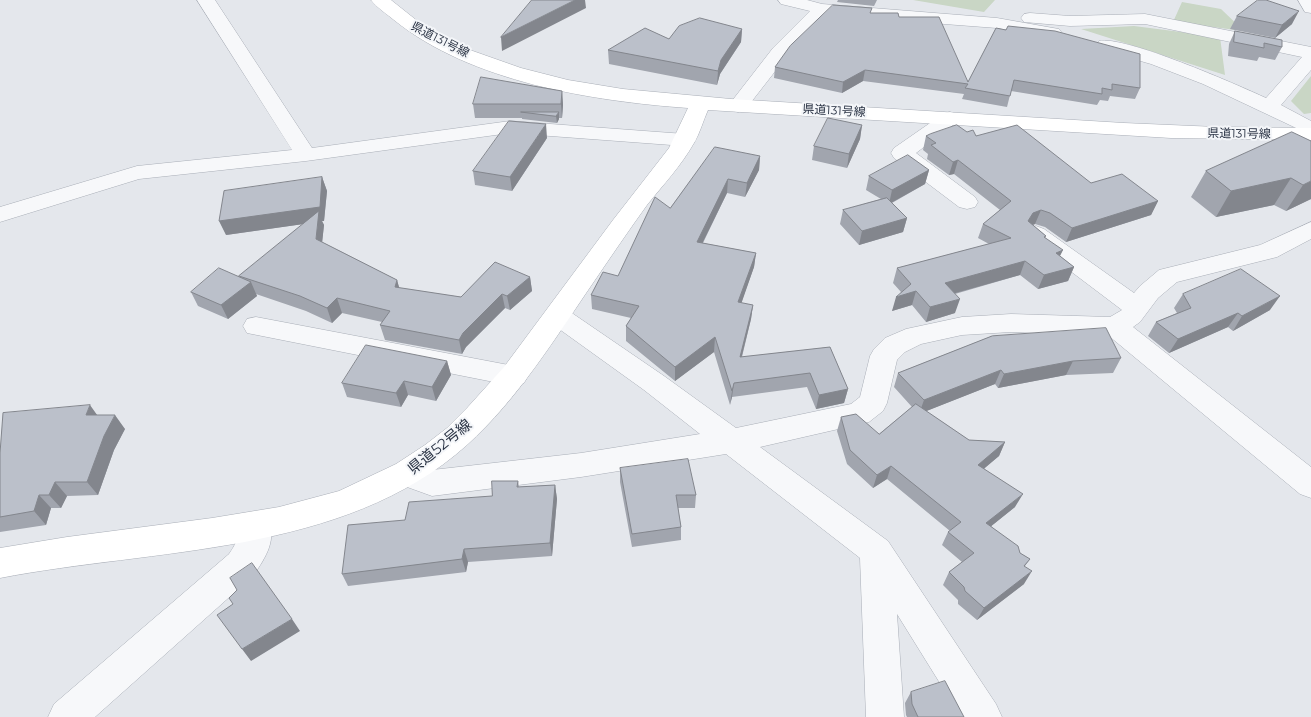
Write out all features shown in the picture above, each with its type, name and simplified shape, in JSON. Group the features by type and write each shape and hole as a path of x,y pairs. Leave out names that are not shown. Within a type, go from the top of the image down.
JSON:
{"main road":[{"name":"県道131号線","path":"380,0 423,34 454,50 543,80 596,91 700,105 1246,136 1311,134"},
{"name":"県道52号線","path":"0,563 37,556 256,527 365,496 407,474 436,454 474,420 514,376 684,140 700,105"}],"street":[{"path":"206,0 306,154"},
{"path":"787,0 822,9 997,24 1111,46 1175,67 1270,106 1311,129"},
{"path":"1308,0 1311,8"},
{"path":"738,106 780,52 822,9"},
{"path":"997,24 1012,17 1070,21 1149,13 1311,53"},
{"path":"1270,106 1311,58"},
{"path":"950,118 902,153 967,202"},
{"path":"0,215 137,173 306,154 510,127 684,140"},
{"path":"407,474 432,484 582,465 732,441 859,414 873,403 884,356 895,345 915,336 962,326 1010,323 1115,327 1131,316 1149,292 1168,276 1268,252 1311,230"},
{"path":"1036,234 1137,308"},
{"path":"557,315 654,383 876,551 983,717"},
{"path":"256,326 514,376"},
{"path":"1115,327 1311,485"},
{"path":"67,717 242,565 254,547 256,527"},
{"path":"876,551 885,717"}],"green space":[{"path":"913,0 995,0 984,12"},
{"path":"1182,2 1221,9 1244,31 1173,22"},
{"path":"1134,26 1220,37 1225,75 1081,29"},
{"path":"1311,76 1311,113 1304,114 1291,101"}],"building":[{"path":"532,0 575,0 501,37"},
{"path":"1258,0 1266,0 1299,11 1282,25 1237,16"},
{"path":"833,5 872,8 870,13 898,13 899,17 939,17 968,82 996,28 1006,30 1008,26 1055,31 1140,54 1140,88 1112,84 1112,90 1102,88 1102,94 1014,80 1010,96 965,88 968,84 865,70 843,82 775,67 790,46"},
{"path":"700,18 742,29 721,60 718,71 608,50 645,28 669,39 679,26"},
{"path":"1235,31 1282,40 1282,47 1264,43 1264,48 1234,42"},
{"path":"481,77 562,91 561,104 473,104"},
{"path":"521,112 559,112 556,116"},
{"path":"828,118 862,125 849,154 814,146"},
{"path":"509,121 546,124 510,177 473,171"},
{"path":"957,125 967,132 973,130 976,136 1017,125 1091,183 1122,174 1158,201 1072,228 1050,213 1041,210 1033,213 1028,221 1046,236 1044,237 1063,250 1056,253 1074,267 1044,275 1025,261 945,283 960,299 930,307 916,291 896,297 911,284 897,268 1011,238 983,224 1011,201 958,160 953,162 931,145 936,143 926,136"},
{"path":"1292,132 1311,141 1311,181 1303,185 1291,178 1231,191 1206,171"},
{"path":"715,147 760,156 747,183 728,179 697,242 756,253 738,302 753,305 740,357 830,347 848,389 819,395 810,373 734,383 732,391 715,337 675,367 626,326 639,306 591,295 603,272 618,276 655,197 670,208"},
{"path":"908,155 929,170 892,190 869,176"},
{"path":"322,177 320,207 219,221 224,191"},
{"path":"887,198 907,218 862,231 843,210"},
{"path":"319,211 316,239 397,280 395,287 461,297 495,262 530,277 507,296 502,294 463,333 459,340 380,325 390,311 337,298 327,308 300,296 239,276"},
{"path":"219,268 251,282 221,305 191,292"},
{"path":"1241,269 1280,296 1242,316 1238,313 1178,339 1156,322 1191,308 1183,294"},
{"path":"1106,328 1121,358 1073,361 1004,374 1001,370 924,400 898,373 992,336"},
{"path":"366,345 447,361 432,387 404,381 396,393 342,383"},
{"path":"916,404 969,440 1005,442 978,465 1023,494 986,523 1018,546 1020,553 1030,559 1024,566 1032,571 984,608 965,591 964,587 949,572 974,553 948,532 961,522 891,466 877,475 850,450 841,417 856,414 879,434"},
{"path":"90,405 86,415 115,415 104,436 87,482 55,482 49,495 39,495 34,511 0,517 0,453 3,413"},
{"path":"688,459 696,495 676,495 681,527 632,534 620,468"},
{"path":"492,481 518,481 517,487 555,485 550,543 464,549 462,559 342,574 348,525 405,520 409,502 492,496"},
{"path":"252,563 292,619 242,649 217,615 233,604 229,598 237,590 230,578"},
{"path":"945,681 964,717 918,717 912,704 911,692"}]}
